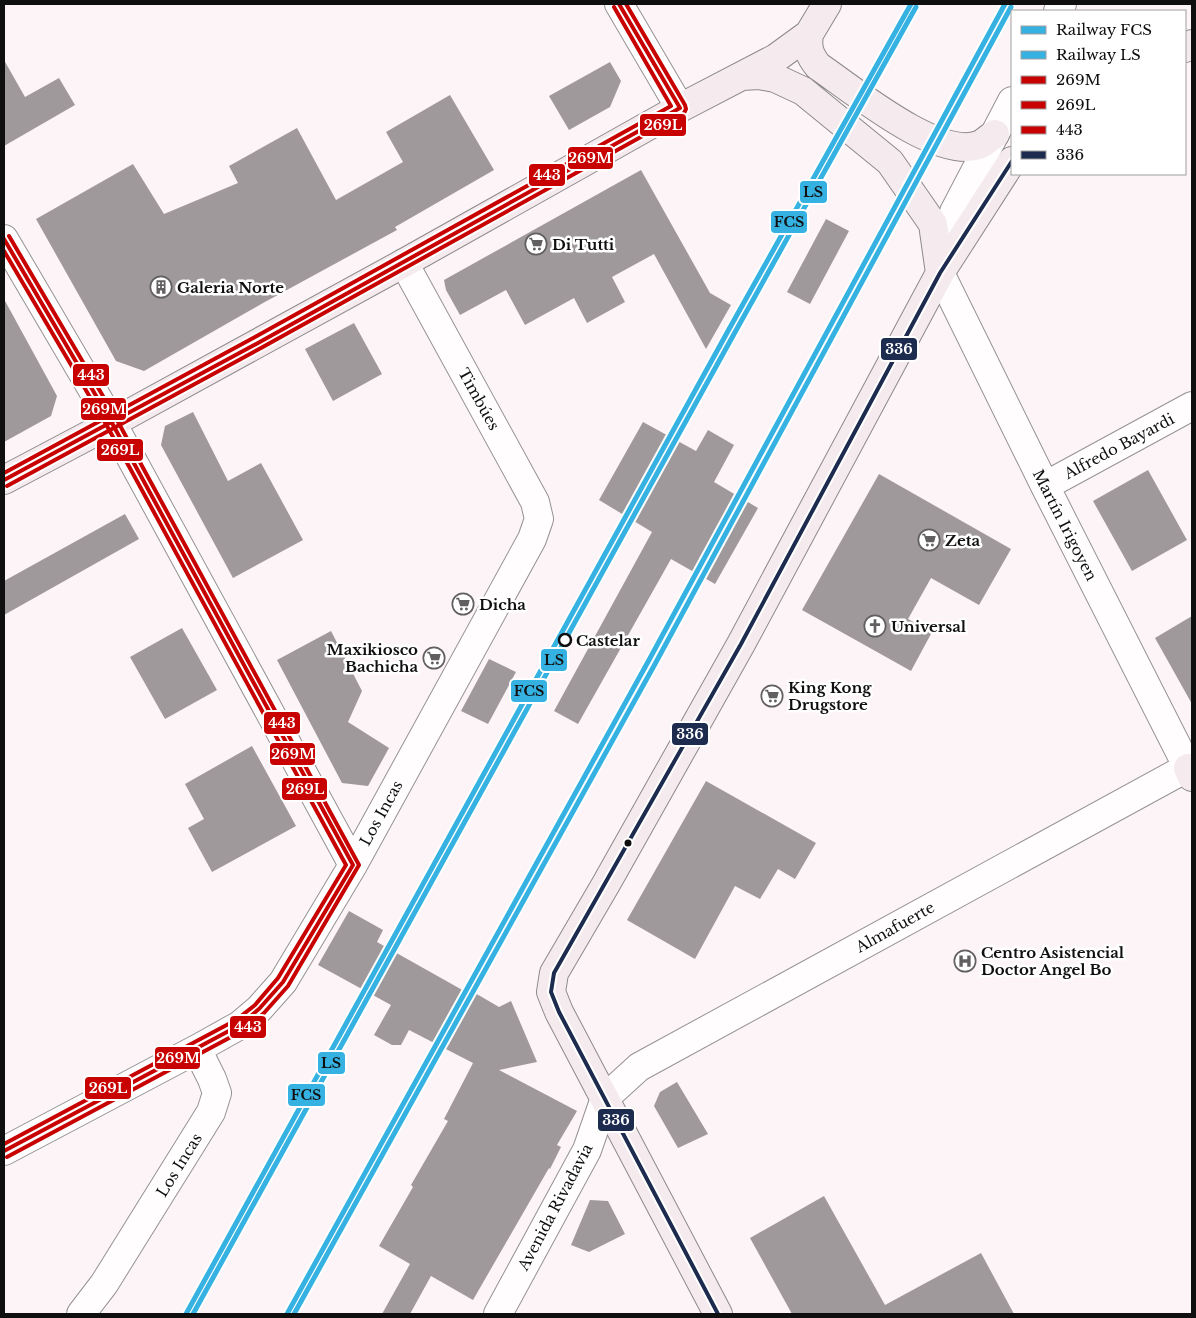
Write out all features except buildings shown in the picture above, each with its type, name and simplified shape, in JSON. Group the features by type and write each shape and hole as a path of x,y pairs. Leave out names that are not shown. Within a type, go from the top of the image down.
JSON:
{"street":[{"path":"619,4 680,108"},
{"path":"4,480 404,263 680,108 776,58 809,34 827,4"},
{"path":"809,34 810,56 818,66 905,126 922,135 947,144 964,146 979,145 995,134"},
{"path":"740,77 759,75 775,78 803,91 890,162 933,224 940,273"},
{"path":"940,273 954,212 1011,103"},
{"path":"718,1314 559,1012 551,992 554,973 578,934 741,644 940,273 1011,163"},
{"path":"4,239 112,423 353,865"},
{"name":"Timbúes","path":"404,263 535,502 539,519 532,539"},
{"name":"Martín Irigoyen","path":"940,273 1045,486 1191,770"},
{"name":"Alfredo Bayardi","path":"1045,486 1192,406"},
{"name":"Los Incas","path":"81,1314 104,1284 212,1112 217,1094 212,1078 198,1049 240,1025 259,1009 282,982 353,865 532,539"},
{"name":"Almafuerte","path":"605,1098 639,1067 1191,770"},
{"path":"4,1151 198,1049"},
{"name":"Avenida Rivadavia","path":"498,1314 587,1150 605,1098"}],"rail line":[{"name":"FCS","path":"186,1314 728,331 911,4"},
{"name":"FCS","path":"287,1314 649,660 1005,4"},
{"name":"LS","path":"193,1314 916,7"},
{"name":"LS","path":"294,1314 655,664 1011,7"}],"transit line":[{"name":"269M","path":"4,480 258,343 680,108 619,4"},
{"name":"269L","path":"7,486 261,348 684,113 685,105 626,4"},
{"name":"443","path":"4,473 255,337 671,106 614,7"},
{"name":"336","path":"718,1314 559,1012 551,992 554,973 741,644 940,273 1011,163"},
{"name":"443","path":"7,1157 244,1030 264,1013 288,986 359,865 117,420 9,236"},
{"name":"269M","path":"4,239 112,423 353,865 283,982 259,1009 240,1025 4,1151"},
{"name":"269L","path":"4,251 107,426 346,865 278,978 255,1005 236,1020 4,1144"}],"place":[{"name":"Di Tutti","path":"536,244"},
{"name":"Galeria Norte","path":"161,287"},
{"name":"Zeta","path":"929,540"},
{"name":"Dicha","path":"463,604"},
{"name":"Universal","path":"875,626"},
{"name":"Castelar","path":"565,640"},
{"name":"Maxikiosco Bachicha","path":"434,658"},
{"name":"King Kong Drugstore","path":"772,696"},
{"name":"Centro Asistencial Doctor Angel Bo","path":"965,961"}]}
